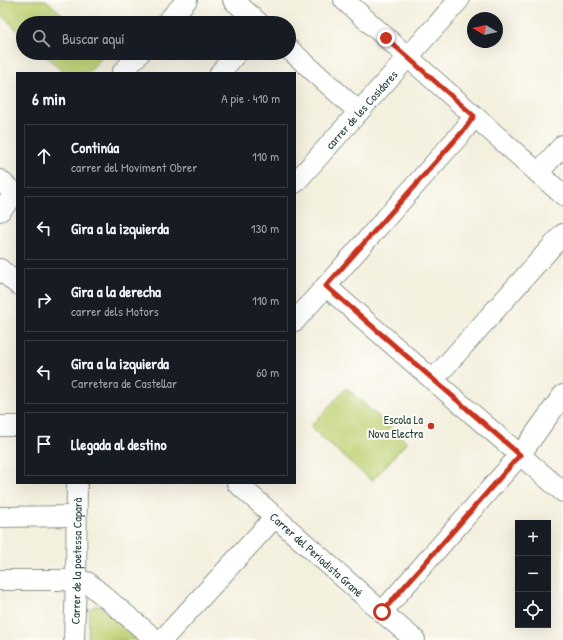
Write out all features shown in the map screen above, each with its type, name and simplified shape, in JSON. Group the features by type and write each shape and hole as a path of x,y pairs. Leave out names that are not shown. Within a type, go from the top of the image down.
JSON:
{"street":[{"path":"172,16 186,0"},
{"path":"233,0 252,16"},
{"path":"344,0 563,196"},
{"name":"carrer de les Cosidores","path":"296,182 459,0"},
{"path":"123,72 134,60"},
{"path":"221,72 231,60"},
{"path":"295,60 301,71 359,112"},
{"path":"296,320 464,130 474,116"},
{"path":"538,173 563,144"},
{"path":"0,180 16,194 0,211"},
{"path":"433,380 563,234"},
{"path":"0,269 16,283"},
{"path":"326,286 563,492"},
{"path":"382,612 520,455 563,395"},
{"path":"0,426 16,426"},
{"name":"Carrer de la poetessa Caparà","path":"74,640 77,484"},
{"name":"Carrer del Periodista Grané","path":"238,484 415,640"},
{"path":"0,516 76,516"},
{"path":"162,640 275,517"},
{"path":"0,580 76,580 87,582 156,640"}],"green space":[{"path":"0,0 46,0 64,16 16,16 16,29 0,14"},
{"path":"50,60 100,60 89,72 63,72"},
{"path":"346,388 407,442 372,481 310,427"},
{"path":"94,606 101,607 137,640 88,640 89,612"}],"place":[{"name":"Escola La Nova Electra","path":"431,426"}],"route":[{"path":"382,612 520,455 326,286 464,130 474,116 386,38"}]}
